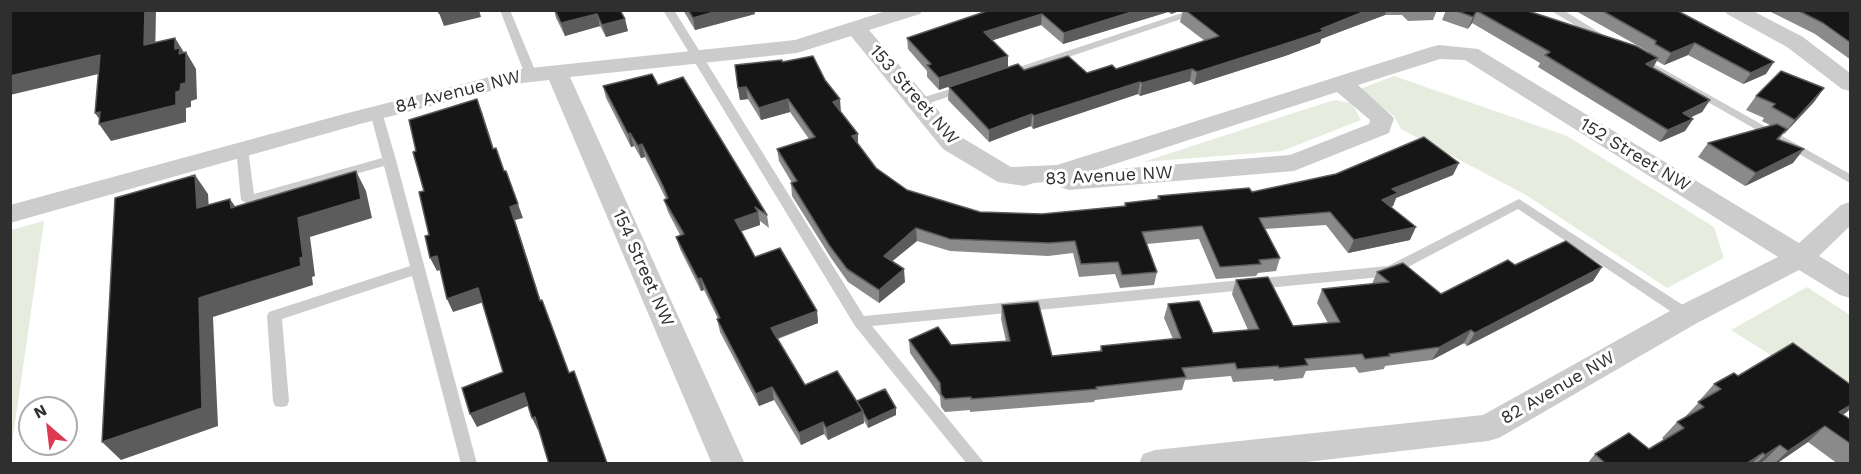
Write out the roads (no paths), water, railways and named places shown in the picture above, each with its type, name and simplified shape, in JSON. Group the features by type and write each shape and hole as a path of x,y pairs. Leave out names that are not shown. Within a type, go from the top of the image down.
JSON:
{"street":[{"name":"84 Avenue NW","path":"10,214 376,112 544,74 797,46 913,10"},
{"path":"1734,10 1795,42 1851,84"},
{"name":"153 Street NW","path":"855,27 952,143 1007,176"},
{"name":"83 Avenue NW","path":"1007,176 1058,173 1439,52 1470,54"},
{"name":"152 Street NW","path":"1470,54 1851,288"},
{"name":"154 Street NW","path":"544,74 729,464"},
{"name":"83 Avenue NW","path":"1007,176 1058,182 1294,163 1380,128 1382,118 1341,83"},
{"name":"82 Avenue NW","path":"1155,464 1488,428 1687,315 1801,257 1851,211"}],"lane":[{"path":"505,10 544,74"},
{"path":"668,10 860,322 977,464"},
{"path":"998,77 1203,10"},
{"path":"1555,10 1851,179"},
{"path":"918,103 975,85"},
{"path":"376,112 469,464"},
{"path":"242,149 248,200 390,160"},
{"path":"860,322 1391,272 1519,203 1687,315"},
{"path":"281,401 274,315 418,268"}]}
